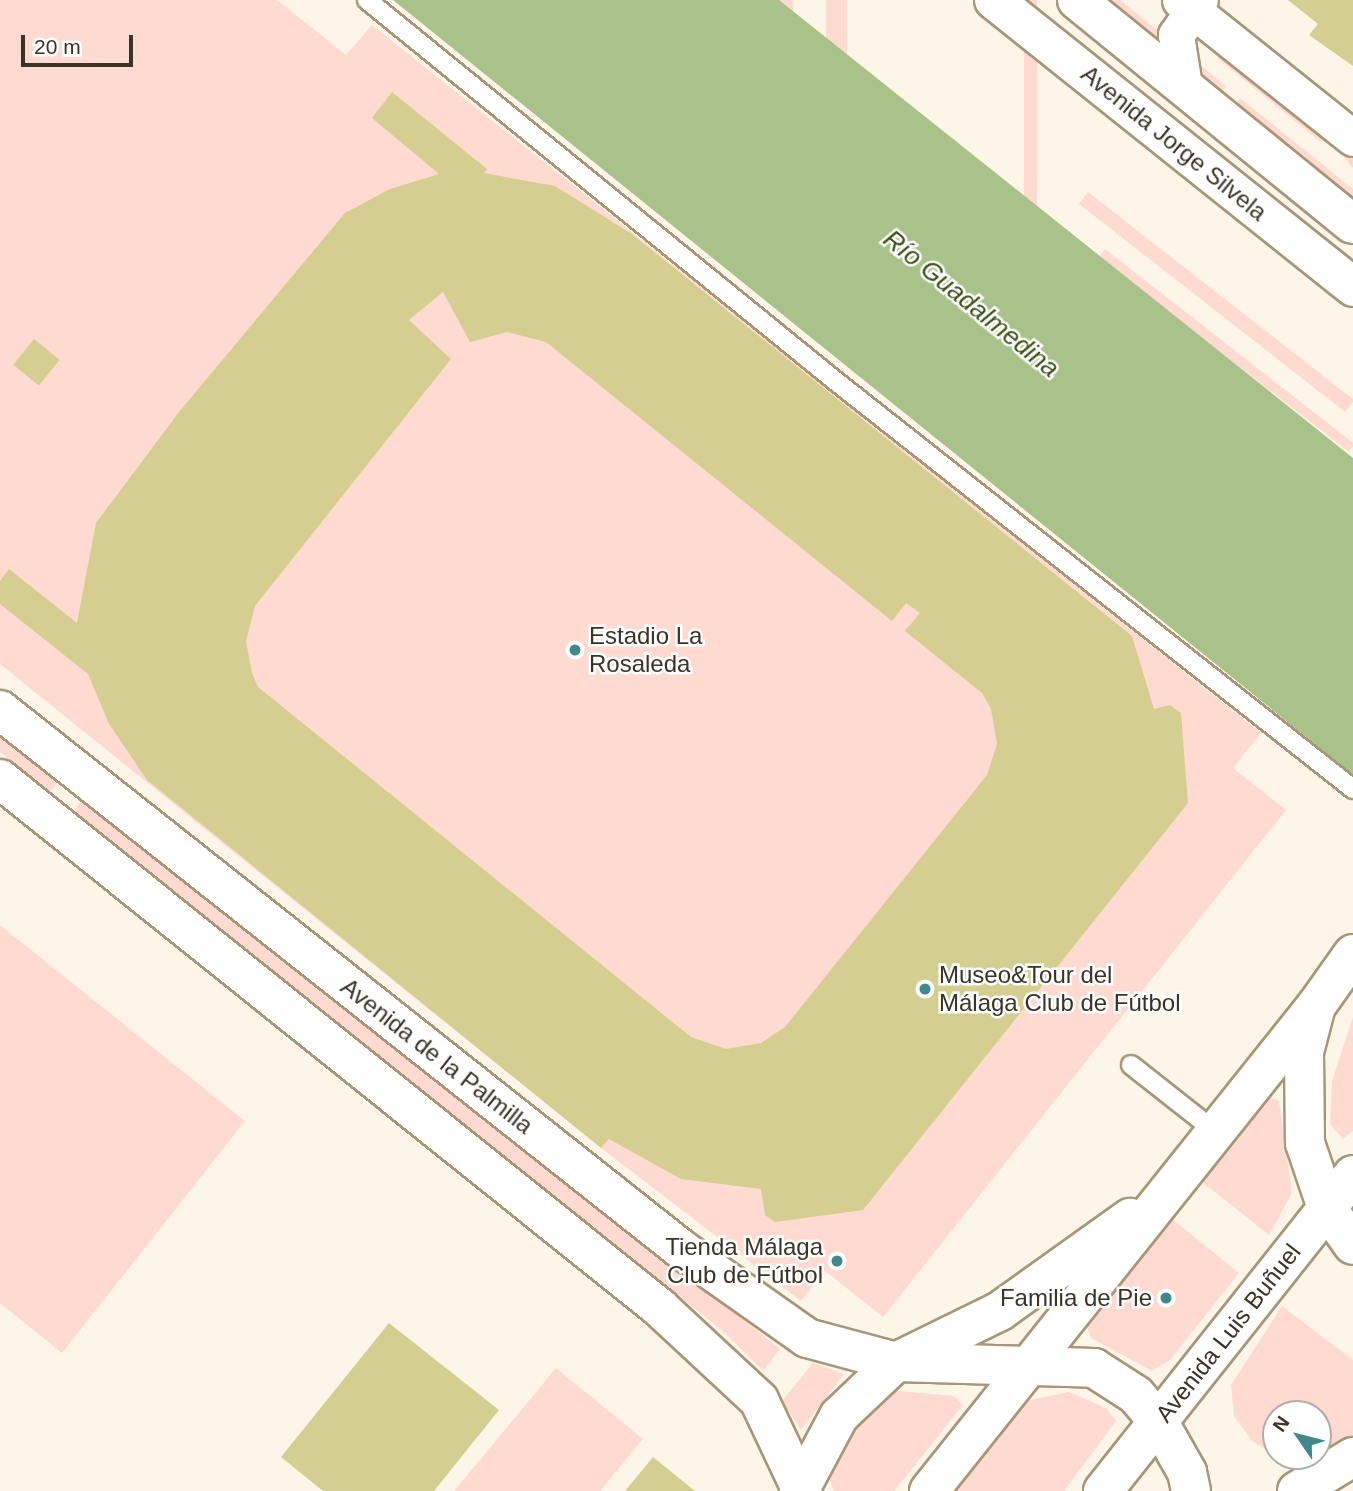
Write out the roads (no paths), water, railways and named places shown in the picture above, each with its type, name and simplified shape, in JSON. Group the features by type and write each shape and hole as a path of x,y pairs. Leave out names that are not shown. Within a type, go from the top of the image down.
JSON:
{"main road":[{"name":"Avenida Jorge Silvela","path":"994,0 1353,286"},
{"name":"Avenida Jorge Silvela","path":"1077,0 1353,224"},
{"name":"Avenida de la Palmilla","path":"0,710 737,1292 807,1338 896,1362 1032,1362 1094,1368 1136,1395 1158,1422 1187,1472 1191,1491"},
{"path":"0,779 660,1308 759,1400 800,1488"},
{"path":"929,1491 1316,1006 1353,954"},
{"path":"1316,1006 1304,1052 1305,1143 1326,1208 1353,1245"},
{"name":"Avenida Luis Buñuel","path":"1103,1491 1353,1175"},
{"path":"800,1488 839,1416 896,1362 1000,1311 1165,1192"},
{"path":"1297,1491 1353,1457"}],"street":[{"path":"1185,86 1176,35 1191,3 1353,138"}],"lane":[{"path":"367,0 838,383 1353,789"},
{"path":"1131,1065 1215,1131"}],"water":[{"name":"Río Guadalmedina","path":"393,0 779,0 1353,458 1353,775"}],"place":[{"name":"Estadio La Rosaleda","path":"575,650"},
{"name":"Museo&Tour del Málaga Club de Fútbol","path":"925,989"},
{"name":"Tienda Málaga Club de Fútbol","path":"837,1261"},
{"name":"Familia de Pie","path":"1166,1298"}]}
